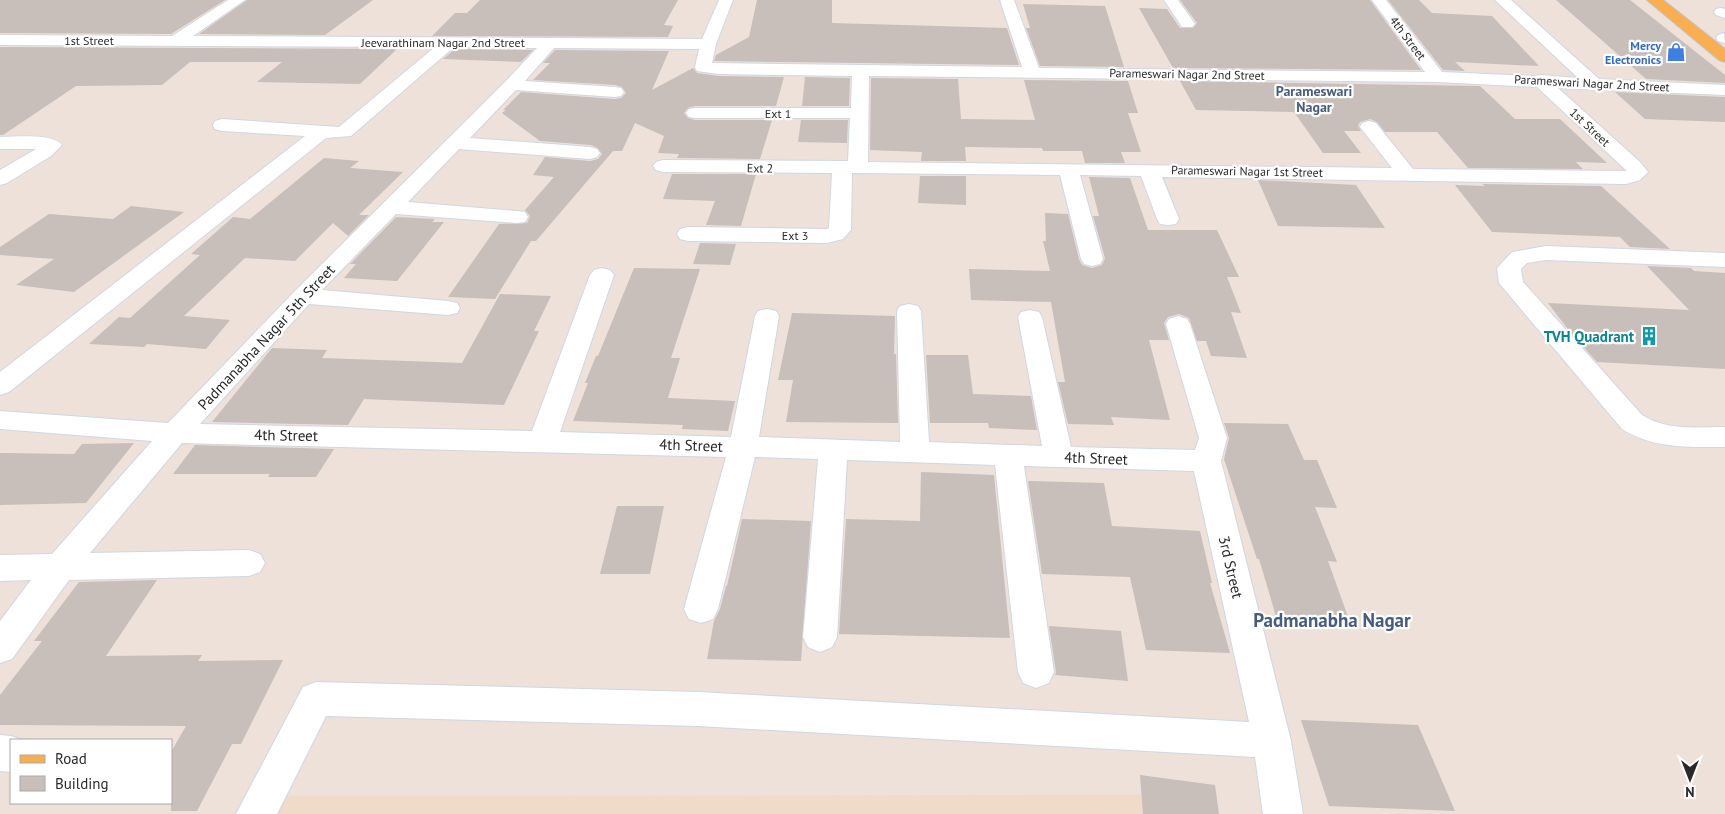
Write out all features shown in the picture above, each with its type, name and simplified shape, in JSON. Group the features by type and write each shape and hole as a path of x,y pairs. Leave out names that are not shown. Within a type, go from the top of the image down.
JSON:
{"main road":[{"path":"1654,0 1725,57"},
{"path":"1674,0 1725,38"}],"street":[{"path":"177,40 238,0"},
{"path":"708,44 726,0"},
{"path":"1007,0 1032,72"},
{"path":"1171,0 1188,24"},
{"name":"4th Street","path":"1379,0 1437,76"},
{"path":"1502,0 1593,83"},
{"name":"1st Street","path":"1,41 177,40"},
{"name":"Jeevarathinam Nagar 2nd Street","path":"177,40 708,44"},
{"path":"222,125 344,132 451,42"},
{"name":"Padmanabha Nagar 5th Street","path":"0,648 59,568 175,433 303,296 456,143 551,42"},
{"name":"Parameswari Nagar 2nd Street","path":"708,44 702,64 703,67 710,69 1437,76 1725,90"},
{"name":"Ext 3","path":"688,234 827,236 835,234 840,230 861,113 861,71"},
{"name":"1st Street","path":"1540,80 1633,166 1638,172 1636,175"},
{"path":"512,85 615,92"},
{"name":"Ext 1","path":"695,113 861,113"},
{"path":"1369,127 1407,174"},
{"path":"0,386 322,132"},
{"path":"0,143 47,143 52,145 0,179"},
{"path":"456,143 590,153"},
{"name":"Ext 2","path":"663,166 850,168"},
{"name":"Parameswari Nagar 1st Street","path":"850,168 1068,168 1612,178 1636,175"},
{"path":"1068,168 1092,259"},
{"path":"1149,170 1168,218"},
{"path":"391,207 517,217"},
{"path":"1725,260 1546,253 1520,257 1509,268 1511,283 1632,422 1642,430 1658,434 1725,437"},
{"path":"544,441 602,275"},
{"path":"303,296 448,308"},
{"path":"909,311 915,452"},
{"path":"701,609 743,447 767,316"},
{"path":"1030,317 1058,457"},
{"name":"3rd Street","path":"1178,324 1213,438 1206,461 1272,741 1283,814"},
{"name":"4th Street","path":"0,420 175,433 544,441 1206,461"},
{"path":"820,637 833,450"},
{"path":"1008,455 1036,672"},
{"path":"0,568 249,563"},
{"path":"256,814 316,700 581,708 698,709 1272,741"}],"shaded area":[{"path":"1198,795 1202,814 239,814 249,796"}],"building":[{"path":"0,0 225,0 171,34 0,33"},
{"path":"247,0 373,0 325,35 199,34"},
{"path":"480,0 678,0 664,25 673,26 668,37 432,36 455,13 467,13"},
{"path":"757,0 832,0 832,23 1007,28 1019,65 714,61 716,55 749,37"},
{"path":"1180,0 1370,0 1421,70 1173,68 1139,8 1167,9 1180,28 1193,28 1197,23"},
{"path":"1388,0 1419,0 1432,13 1492,16 1539,66 1455,62 1465,71 1443,70"},
{"path":"1556,0 1630,0 1725,75 1725,83 1646,79"},
{"path":"1023,4 1105,6 1124,67 1040,66 1026,28 1030,28"},
{"path":"0,47 397,49 360,84 257,82 282,62 190,62 162,85 76,86 3,135 0,135"},
{"path":"455,49 533,50 521,62 443,59"},
{"path":"555,50 669,51 652,90 693,68 697,73 718,76 784,77 776,106 695,106 688,108 684,113 688,118 695,120 772,120 760,159 677,158 679,154 658,153 664,136 635,123 622,151 613,151 536,241 531,241 495,299 448,297 499,224 527,223 530,216 525,210 554,177 533,175 545,157 590,161 598,159 602,154 598,148 591,145 540,141 502,113 521,92 615,99 621,98 626,93 622,87 615,85 533,80 550,63 543,63"},
{"path":"805,77 850,78 849,106 802,106"},
{"path":"871,78 958,79 961,119 1035,120 1024,80 1128,81 1138,113 1128,113 1141,152 1121,152 1125,163 1085,163 1082,151 1043,151 1042,148 965,147 966,161 921,161 922,152 870,150"},
{"path":"1180,81 1480,86 1515,119 1560,119 1607,163 1576,162 1583,169 1468,168 1437,132 1385,132 1377,122 1370,119 1360,122 1358,126 1361,131 1344,131 1361,153 1323,153 1294,112 1196,110"},
{"path":"1615,92 1725,97 1725,122 1645,119"},
{"path":"801,120 848,120 847,143 798,142"},
{"path":"324,158 359,161 350,168 403,172 359,215 369,215 348,236 333,223 295,261 245,258 184,316 230,320 206,349 147,344 144,347 89,344 119,317 130,318 200,255 191,254 233,217 250,219"},
{"path":"672,174 756,174 741,226 706,225 715,201 663,199"},
{"path":"920,176 966,176 966,205 918,203"},
{"path":"1089,177 1130,178 1148,230 1217,230 1239,277 1227,277 1241,313 1231,312 1247,358 1211,356 1206,341 1197,341 1189,318 1179,314 1168,317 1164,323 1169,340 1149,340 1170,420 1111,417 1114,425 1068,424 1058,382 1065,382 1051,302 971,300 969,269 1050,271 1043,241 1046,241 1045,213 1068,214 1082,265 1092,268 1102,265 1105,258 1093,216 1099,216"},
{"path":"1258,180 1356,185 1385,228 1278,226"},
{"path":"1482,184 1601,186 1670,249 1630,247 1620,237 1492,232 1455,185 1485,186"},
{"path":"131,206 184,212 74,292 16,285 54,259 0,255 0,247 49,214 113,219"},
{"path":"396,217 435,219 432,222 444,222 397,281 344,278 356,264 350,264"},
{"path":"700,243 736,244 730,265 693,264"},
{"name":"TVH Quadrant","path":"1647,266 1691,268 1694,271 1725,273 1725,369 1597,362 1570,332 1548,303 1689,310"},
{"path":"634,268 700,269 671,358 680,358 668,398 735,401 728,431 682,429 683,425 573,421 588,383 585,383"},
{"path":"500,294 551,296 534,331 539,331 504,405 364,399 348,425 212,422 272,348 327,350 322,358 462,363"},
{"path":"792,313 895,316 894,354 896,354 898,423 786,422 793,380 778,380"},
{"path":"926,355 968,355 973,394 1031,396 1037,430 989,428 988,423 930,423"},
{"path":"1224,423 1288,424 1304,460 1317,460 1337,508 1315,507 1337,562 1328,561 1352,628 1278,623 1259,559 1257,559 1224,459 1229,438"},
{"path":"134,443 86,503 0,505 0,453 74,454 82,444"},
{"path":"195,445 334,449 316,477 268,477 270,474 173,474"},
{"path":"921,472 994,475 1010,638 839,634 846,519 920,521"},
{"path":"1028,481 1104,483 1112,526 1200,531 1212,583 1210,583 1230,653 1146,650 1130,577 1042,574"},
{"path":"617,506 664,506 650,574 600,574"},
{"path":"742,519 811,521 801,661 707,659 714,621 727,586"},
{"path":"157,580 106,656 202,655 198,661 283,660 241,744 232,744 197,811 171,811 172,750 186,726 0,725 0,695 42,641 34,641 79,582"},
{"path":"1049,626 1121,631 1128,681 1055,675"},
{"path":"1301,720 1418,725 1455,811 1329,806"},
{"path":"1140,775 1215,785 1219,814 1143,814"}],"place":[{"name":"Mercy Electronics","path":"1676,52"},
{"name":"TVH Quadrant","path":"1649,336"}],"district":[{"name":"Parameswari Nagar","path":"1314,99"},
{"name":"Padmanabha Nagar","path":"1332,620"}]}
